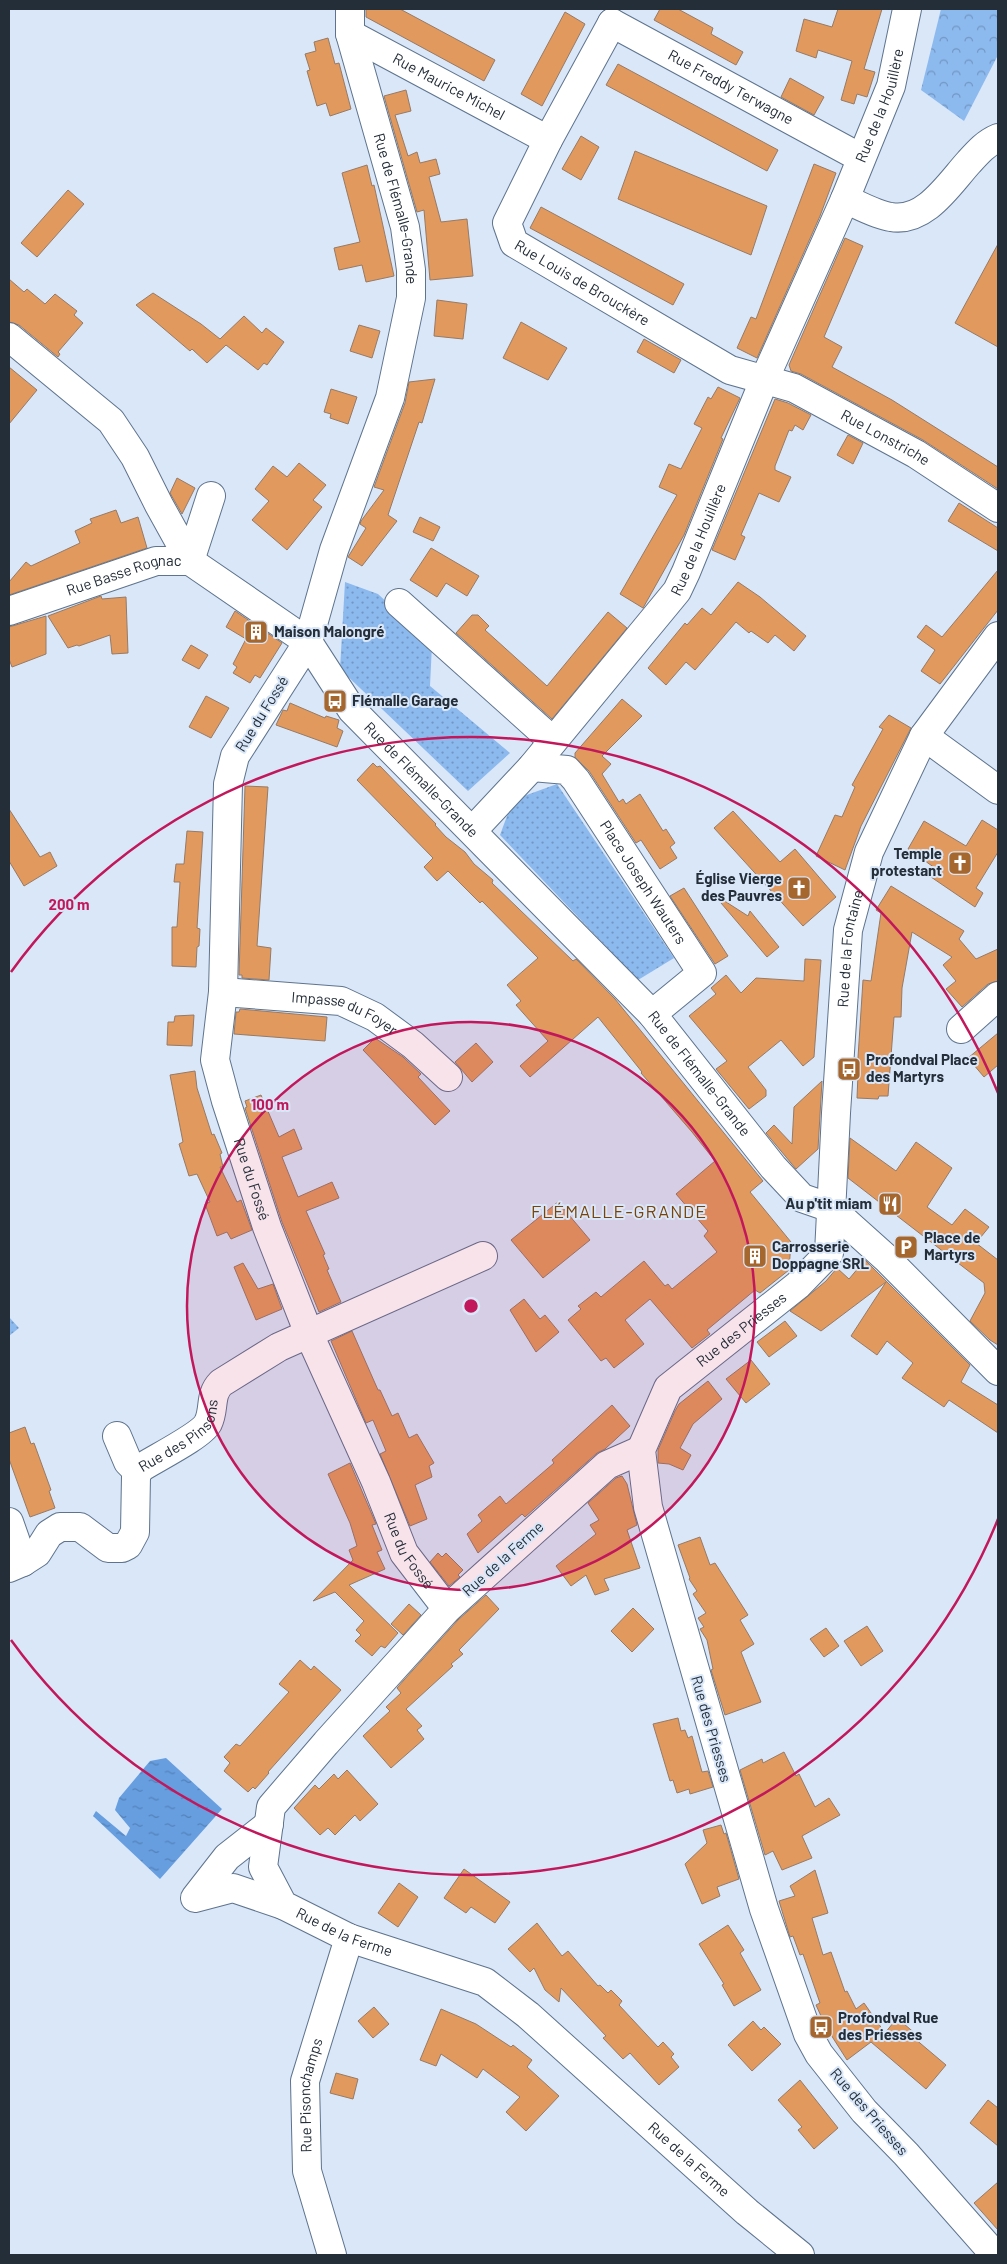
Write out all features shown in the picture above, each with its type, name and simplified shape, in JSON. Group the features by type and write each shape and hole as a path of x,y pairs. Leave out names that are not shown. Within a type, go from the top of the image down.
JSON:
{"street":[{"name":"Rue de la Houillère","path":"473,830 532,767 677,591 765,378 845,199 891,86 907,9"},
{"name":"Rue Freddy Terwagne","path":"611,16 862,158"},
{"name":"Rue Louis de Brouckère","path":"611,16 507,223 514,243 730,370 765,378"},
{"name":"Rue Maurice Michel","path":"350,21 548,140"},
{"name":"Rue de Flémalle-Grande","path":"350,21 405,227 411,270 411,298 390,398 334,550 308,642 352,710 473,830 652,1014 773,1168 802,1198 831,1208"},
{"path":"845,199 891,217 918,214 931,203 984,145 998,138"},
{"path":"9,337 111,421 136,456 159,505 190,561"},
{"name":"Rue Lonstriche","path":"765,378 794,388 916,454 998,508"},
{"path":"190,561 211,496"},
{"name":"Rue Basse Rognac","path":"9,611 156,561 190,561 308,642"},
{"path":"400,603 553,741"},
{"name":"Rue de la Fontaine","path":"831,1208 848,930 869,852 924,736 998,636"},
{"name":"Rue du Fossé","path":"308,642 236,756 228,784 223,992 215,1060 224,1097 267,1227 309,1334 376,1482 404,1553 447,1609"},
{"path":"924,736 998,790"},
{"name":"Place Joseph Wauters","path":"532,767 566,770 576,780 702,973 652,1014"},
{"name":"Impasse du Foyer","path":"223,992 341,1001 375,1017 413,1044 448,1077"},
{"path":"961,1028 998,996"},
{"path":"831,1208 886,1258 998,1371"},
{"name":"Rue des Priesses","path":"831,1208 829,1253 798,1285 668,1388 641,1450 648,1507 764,1909 808,2034 819,2054 864,2111 906,2154 995,2255"},
{"name":"Rue des Pinsons","path":"9,1522 16,1565 37,1553 45,1539 54,1529 66,1526 80,1527 108,1548 122,1548 128,1545 135,1532 135,1488 139,1469 205,1428 210,1415 215,1389 220,1383 279,1348 483,1256"},
{"path":"117,1436 128,1462 138,1472"},
{"name":"Rue de la Ferme","path":"641,1450 607,1465 447,1609 326,1743 271,1808 263,1867 283,1905 349,1938 485,1982 528,2015 746,2212 800,2255"},
{"path":"269,1824 228,1857 195,1898 233,1888 283,1905"},
{"name":"Rue Pisonchamps","path":"332,2255 307,2172 305,2081 349,1938"}],"green space":[{"path":"941,9 998,9 998,55 964,121 921,90"},
{"path":"345,582 378,594 432,644 430,686 510,753 468,791 340,669"},
{"path":"557,784 674,958 638,980 500,835 513,800"},
{"path":"9,1317 19,1328 9,1336"}],"water":[{"path":"166,1758 222,1809 160,1879 93,1816 96,1811 126,1836 130,1828 115,1810 119,1798 150,1761"}],"building":[{"path":"366,9 400,9 495,60 484,81 366,17"},
{"path":"660,9 678,9 713,28 711,34 743,52 736,65 654,20"},
{"path":"838,9 882,9 864,69 875,72 867,97 857,94 854,104 841,100 852,61 818,50 816,58 796,51 804,19 832,27"},
{"path":"565,12 585,24 542,106 521,94"},
{"path":"328,38 335,64 339,63 351,109 330,116 326,103 317,106 307,71 310,70 305,54 316,51 314,42"},
{"path":"618,64 778,150 767,171 606,85"},
{"path":"790,78 824,97 814,115 781,97"},
{"path":"406,90 411,111 395,115 408,156 417,152 420,163 436,159 440,174 429,177 441,222 467,219 473,276 430,280 424,210 417,212 384,96"},
{"path":"581,136 599,147 581,180 562,169"},
{"path":"635,151 767,206 751,255 618,199"},
{"path":"814,164 836,173 820,216 757,358 737,348 751,317 756,319"},
{"path":"367,165 372,186 374,185 394,276 366,282 362,265 339,270 334,248 360,242 342,173"},
{"path":"68,190 84,204 37,257 21,243"},
{"path":"541,207 684,284 673,305 530,228"},
{"path":"845,238 863,246 824,337 842,347 832,367 892,400 998,467 998,489 923,440 801,374 791,371 789,365"},
{"path":"998,244 998,347 955,323"},
{"path":"9,279 24,292 27,289 45,304 55,294 77,311 74,315 83,323 58,352 60,354 58,357 19,325 9,322"},
{"path":"153,293 201,324 220,339 244,316 262,333 266,328 284,342 267,365 264,363 258,370 226,345 207,363 136,305"},
{"path":"437,300 467,304 463,339 434,336"},
{"path":"521,322 567,348 548,380 503,358"},
{"path":"359,325 380,331 372,358 350,351"},
{"path":"644,339 681,360 674,373 637,352"},
{"path":"9,367 37,390 9,424"},
{"path":"435,379 422,423 419,422 388,515 397,521 362,566 348,557 366,528 360,524 361,521 384,490 374,487 405,403 409,382"},
{"path":"718,387 740,398 721,438 723,439 684,535 643,608 620,594 677,495 659,487 669,464 681,469 702,428 694,424 708,397 711,399"},
{"path":"331,389 357,397 348,424 330,418 331,414 324,412"},
{"path":"775,399 788,403 811,415 803,430 795,425 792,431 789,430 775,470 791,477 779,502 759,493 741,535 745,537 735,560 712,550"},
{"path":"848,435 863,443 853,464 837,455"},
{"path":"299,463 326,485 313,500 322,507 287,550 252,520 269,501 255,489 273,466 287,477"},
{"path":"177,478 195,488 182,514 170,493"},
{"path":"959,503 998,528 998,551 948,521"},
{"path":"116,510 121,523 138,517 147,548 9,595 9,582 26,562 31,566 80,543 75,531 92,523 90,519"},
{"path":"420,517 440,527 433,541 413,532"},
{"path":"431,548 479,576 467,596 446,583 437,597 410,580"},
{"path":"998,570 998,610 940,684 921,671 935,650 917,637 926,625 942,637"},
{"path":"738,582 760,597 806,636 794,651 775,635 768,643 751,631 749,633 736,622 695,670 686,662 666,685 648,668 685,623 687,625 702,608 711,615"},
{"path":"101,596 102,599 126,597 128,653 112,654 110,635 68,648 48,616"},
{"path":"235,611 282,643 260,678 255,675 250,683 233,673 237,667 233,664 246,639 226,627"},
{"path":"608,612 627,628 552,719 456,633 472,615 478,615 489,626 485,630 547,686"},
{"path":"46,616 46,654 12,667 9,659 9,627"},
{"path":"191,645 208,655 199,669 182,660"},
{"path":"206,696 229,708 211,738 189,727"},
{"path":"622,699 642,716 602,756 611,764 602,774 619,802 623,799 626,804 640,794 663,831 666,829 675,843 670,847 677,858 660,869 641,840 636,843 589,771 575,758 575,753"},
{"path":"290,703 325,718 326,716 339,720 337,728 343,731 337,747 276,725 283,710 287,711"},
{"path":"889,715 911,728 861,826 845,870 816,856 835,815 842,817 855,787 852,785 883,729 879,727"},
{"path":"373,763 377,767 380,766 436,824 446,837 465,852 474,864 493,880 492,883 573,961 576,959 615,999 763,1181 750,1192 791,1242 789,1270 760,1293 755,1290 707,1330 710,1334 692,1348 650,1299 625,1320 644,1344 614,1368 606,1358 601,1361 568,1320 581,1309 578,1306 596,1292 601,1297 644,1261 665,1286 668,1284 672,1289 717,1252 704,1236 708,1231 676,1194 715,1161 641,1073 598,1017 530,1077 520,1066 548,1041 516,1005 521,1001 507,985 538,958 482,901 480,903 448,871 437,881 424,867 433,858 357,780"},
{"path":"245,786 268,787 257,946 271,948 269,980 242,978 242,975 239,975"},
{"path":"9,809 40,857 50,852 57,866 24,886 9,861"},
{"name":"Église Vierge des Pauvres","path":"733,811 780,862 795,849 836,897 803,926 714,828"},
{"name":"Temple protestant","path":"982,820 998,830 998,852 976,888 983,893 975,907 931,877 935,868 908,849 924,821 966,846"},
{"path":"187,831 203,832 197,928 200,929 196,967 172,966 172,927 177,927 180,882 174,882 176,864 184,864"},
{"path":"891,886 964,931 959,939 976,959 998,949 998,981 988,984 962,1007 946,989 956,981 943,965 952,957 912,932 902,988 901,1017 894,1017 888,1096 879,1096 878,1099 857,1098 863,980 871,981 881,913 876,910"},
{"path":"684,888 728,956 715,964 670,896"},
{"path":"723,900 748,916 750,911 779,947 767,957 721,903"},
{"path":"805,959 821,960 814,1057 803,1066 781,1040 748,1067 766,1090 766,1096 749,1109 716,1069 727,1061 689,1016 716,994 711,988 726,975 741,993 756,978 804,981"},
{"path":"240,1009 327,1017 325,1041 234,1034 236,1012 239,1012"},
{"path":"194,1015 192,1046 167,1045 168,1022 174,1022 175,1016"},
{"path":"998,1033 998,1065 984,1077 968,1058"},
{"path":"375,1038 403,1057 421,1074 418,1077 450,1111 435,1125 363,1050"},
{"path":"476,1043 493,1062 472,1082 455,1062"},
{"path":"195,1071 197,1088 212,1135 214,1134 222,1153 220,1154 223,1167 220,1167 237,1202 241,1200 252,1230 231,1239 227,1232 217,1236 205,1204 210,1202 197,1174 189,1176 179,1144 183,1142 170,1075"},
{"path":"822,1081 818,1149 796,1169 766,1133 774,1125 792,1144 794,1107"},
{"path":"261,1095 279,1137 294,1129 302,1149 282,1157 298,1197 332,1182 339,1198 306,1211 325,1254 323,1255 329,1269 327,1270 341,1302 319,1312 282,1222 245,1108 247,1107 245,1101"},
{"path":"850,1138 896,1171 916,1142 952,1168 927,1207 952,1225 965,1209 989,1227 976,1243 998,1260 998,1345 970,1321 985,1293 984,1283 848,1178"},
{"path":"558,1202 590,1240 543,1278 511,1240"},
{"path":"865,1260 970,1365 961,1382 998,1405 998,1433 949,1400 944,1407 902,1378 913,1363 887,1341 877,1355 851,1336 886,1282 821,1331 790,1311 826,1281 837,1268 849,1279"},
{"path":"243,1263 258,1289 273,1284 282,1309 256,1320 234,1267"},
{"path":"524,1299 540,1319 545,1315 559,1332 536,1352 510,1310"},
{"path":"785,1321 797,1336 769,1357 757,1342"},
{"path":"352,1331 378,1390 380,1390 392,1416 398,1413 409,1438 417,1434 434,1463 429,1466 432,1477 415,1485 427,1519 410,1526 380,1454 386,1451 373,1420 366,1423 331,1341"},
{"path":"751,1360 770,1384 746,1403 726,1379"},
{"path":"708,1381 722,1399 693,1424 680,1448 691,1455 683,1470 669,1464 658,1463 658,1450 679,1404"},
{"path":"612,1405 630,1426 525,1517 522,1514 478,1553 467,1534 482,1521 478,1515 500,1496 506,1504 554,1463 552,1460"},
{"path":"25,1427 31,1444 34,1443 51,1490 49,1491 55,1508 30,1517 9,1459 9,1433"},
{"path":"350,1463 376,1524 372,1525 382,1550 377,1552 385,1569 349,1585 398,1633 385,1648 381,1646 372,1656 355,1641 361,1635 356,1630 364,1621 335,1592 313,1601 353,1560 349,1550 357,1546 350,1523 328,1474"},
{"path":"622,1476 627,1484 637,1525 627,1530 640,1568 604,1579 609,1590 595,1595 586,1575 571,1586 556,1566 596,1534 590,1525 599,1520 588,1503 616,1478"},
{"path":"700,1537 710,1565 715,1563 748,1615 740,1620 754,1644 741,1652 761,1702 725,1715 711,1670 713,1669 707,1640 700,1629 704,1627 698,1618 706,1613 693,1594 697,1591 689,1579 678,1545"},
{"path":"438,1553 442,1557 446,1553 463,1570 458,1575 460,1577 449,1586 430,1562"},
{"path":"486,1595 499,1609 459,1650 463,1654 451,1664 453,1666 406,1709 422,1726 417,1730 424,1739 391,1768 363,1736 390,1711 386,1707 401,1693 397,1688 458,1620"},
{"path":"409,1604 421,1615 403,1635 391,1624"},
{"path":"633,1608 654,1629 632,1652 611,1631"},
{"path":"867,1626 883,1651 861,1666 844,1641"},
{"path":"826,1628 839,1646 824,1657 810,1639"},
{"path":"300,1660 311,1670 314,1666 341,1690 255,1789 253,1787 248,1792 224,1771 230,1763 224,1757 236,1744 240,1746 289,1692 279,1684"},
{"path":"678,1718 681,1731 685,1730 688,1738 692,1736 702,1772 708,1771 713,1787 690,1794 689,1789 677,1793 673,1780 670,1781 653,1724"},
{"path":"784,1752 796,1776 799,1774 815,1807 829,1798 840,1815 802,1836 812,1858 782,1870 773,1851 765,1855 740,1770 762,1759 763,1763"},
{"path":"347,1770 378,1804 360,1821 355,1815 335,1835 328,1828 320,1835 294,1808 315,1785 319,1789 334,1774 338,1779"},
{"path":"721,1825 724,1834 726,1833 739,1879 717,1887 720,1896 702,1904 685,1864 707,1843 703,1830"},
{"path":"464,1869 510,1902 495,1923 471,1907 466,1913 444,1898"},
{"path":"815,1870 828,1913 812,1918 823,1955 831,1952 845,1992 847,1991 856,2009 864,2003 885,2033 897,2018 917,2035 914,2038 946,2065 926,2089 871,2042 847,2060 826,2027 816,2005 820,2003 803,1954 800,1955 793,1936 790,1937 779,1901 795,1896 790,1886"},
{"path":"399,1883 418,1897 398,1927 378,1913"},
{"path":"537,1923 562,1956 568,1951 598,1986 600,1985 608,1993 611,1990 622,2001 619,2005 658,2047 663,2042 674,2054 671,2057 679,2067 659,2085 630,2053 623,2059 603,2038 606,2036 561,1988 559,2002 545,1990 534,1968 530,1972 508,1949"},
{"path":"728,1925 744,1950 740,1953 761,1990 734,2006 722,1985 724,1984 699,1944"},
{"path":"374,2007 389,2024 373,2038 358,2021"},
{"path":"441,2009 476,2024 511,2047 513,2045 532,2060 527,2067 559,2096 526,2131 506,2112 520,2097 483,2069 477,2078 441,2054 436,2066 420,2060"},
{"path":"753,2021 761,2030 764,2027 781,2044 752,2071 728,2045"},
{"path":"336,2073 358,2079 353,2099 330,2093"},
{"path":"800,2080 838,2128 814,2149 798,2130 802,2127 778,2100"},
{"path":"988,2100 998,2108 998,2146 970,2123"},
{"path":"998,2182 998,2230 974,2203"}],"place":[{"name":"Maison Malongré","path":"256,632"},
{"name":"Flémalle Garage","path":"335,701"},
{"name":"Temple protestant","path":"960,863"},
{"name":"Église Vierge des Pauvres","path":"799,888"},
{"name":"Profondval Place des Martyrs","path":"849,1069"},
{"name":"Au p'tit miam","path":"890,1204"},
{"name":"Place de Martyrs","path":"906,1247"},
{"name":"Carrosserie Doppagne SRL","path":"755,1256"},
{"name":"Profondval Rue des Priesses","path":"821,2027"}],"district":[{"name":"FLÉMALLE-GRANDE","path":"619,1212"}]}
